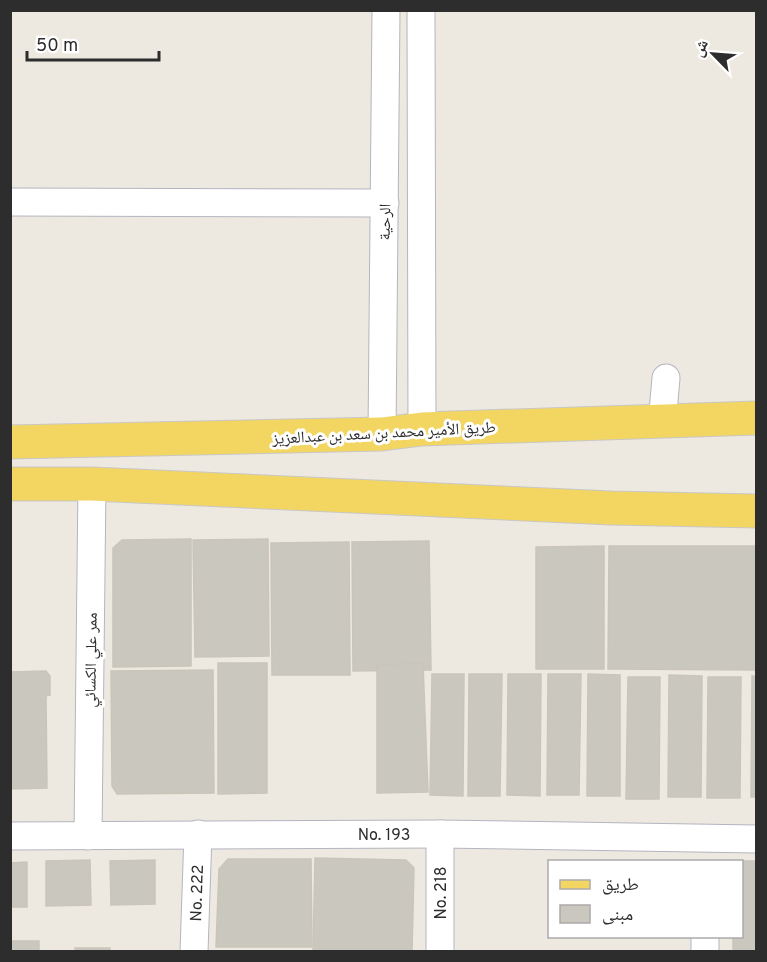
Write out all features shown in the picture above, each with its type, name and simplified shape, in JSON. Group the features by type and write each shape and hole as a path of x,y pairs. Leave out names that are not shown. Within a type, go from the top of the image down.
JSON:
{"main road":[{"name":"طريق الأمير محمد بن سعد بن عبدالعزيز","path":"10,442 382,434 422,429 662,423 756,418"},
{"path":"10,484 92,484 599,507 756,511"}],"street":[{"name":"الرحية","path":"382,434 386,10"},
{"path":"421,10 422,429"},
{"path":"10,202 385,203"},
{"path":"662,423 666,378"},
{"name":"ممر علي الكسائي","path":"88,836 92,484"},
{"name":"No. 222","path":"194,951 198,834"},
{"name":"No. 193","path":"10,836 440,834 705,850 756,838"},
{"name":"No. 218","path":"440,834 440,951"}],"building":[{"path":"191,539 191,666 113,667 113,548 122,540"},
{"path":"268,539 269,656 195,657 193,540"},
{"path":"429,541 431,670 353,671 352,542"},
{"path":"349,542 350,675 272,675 271,543"},
{"path":"604,546 604,669 536,669 536,547"},
{"path":"609,546 756,546 756,670 608,669"},
{"path":"218,663 267,663 267,793 218,794"},
{"path":"423,663 428,792 377,793 377,665"},
{"path":"213,670 214,793 117,794 112,786 111,671"},
{"path":"46,671 50,676 50,695 46,696 47,788 10,789 10,672"},
{"path":"432,674 464,674 463,796 430,795"},
{"path":"469,674 502,674 500,796 468,796"},
{"path":"508,674 541,674 540,796 507,795"},
{"path":"548,674 581,674 579,795 547,795"},
{"path":"588,674 620,675 620,796 587,796"},
{"path":"669,675 702,676 701,797 668,797"},
{"path":"752,676 756,676 756,797 751,797"},
{"path":"628,677 660,677 659,799 626,799"},
{"path":"708,677 741,677 740,798 707,798"},
{"path":"315,858 406,860 414,868 412,952 313,952"},
{"path":"228,859 311,859 312,947 216,947 219,869"},
{"path":"90,860 91,905 46,906 46,861"},
{"path":"155,860 155,904 111,905 110,861"},
{"path":"743,861 756,861 756,952 733,952 733,938 743,938"},
{"path":"27,862 27,907 10,907 10,863"},
{"path":"10,941 39,941 39,952 10,952"},
{"path":"75,948 110,948 110,952 75,952"}]}
